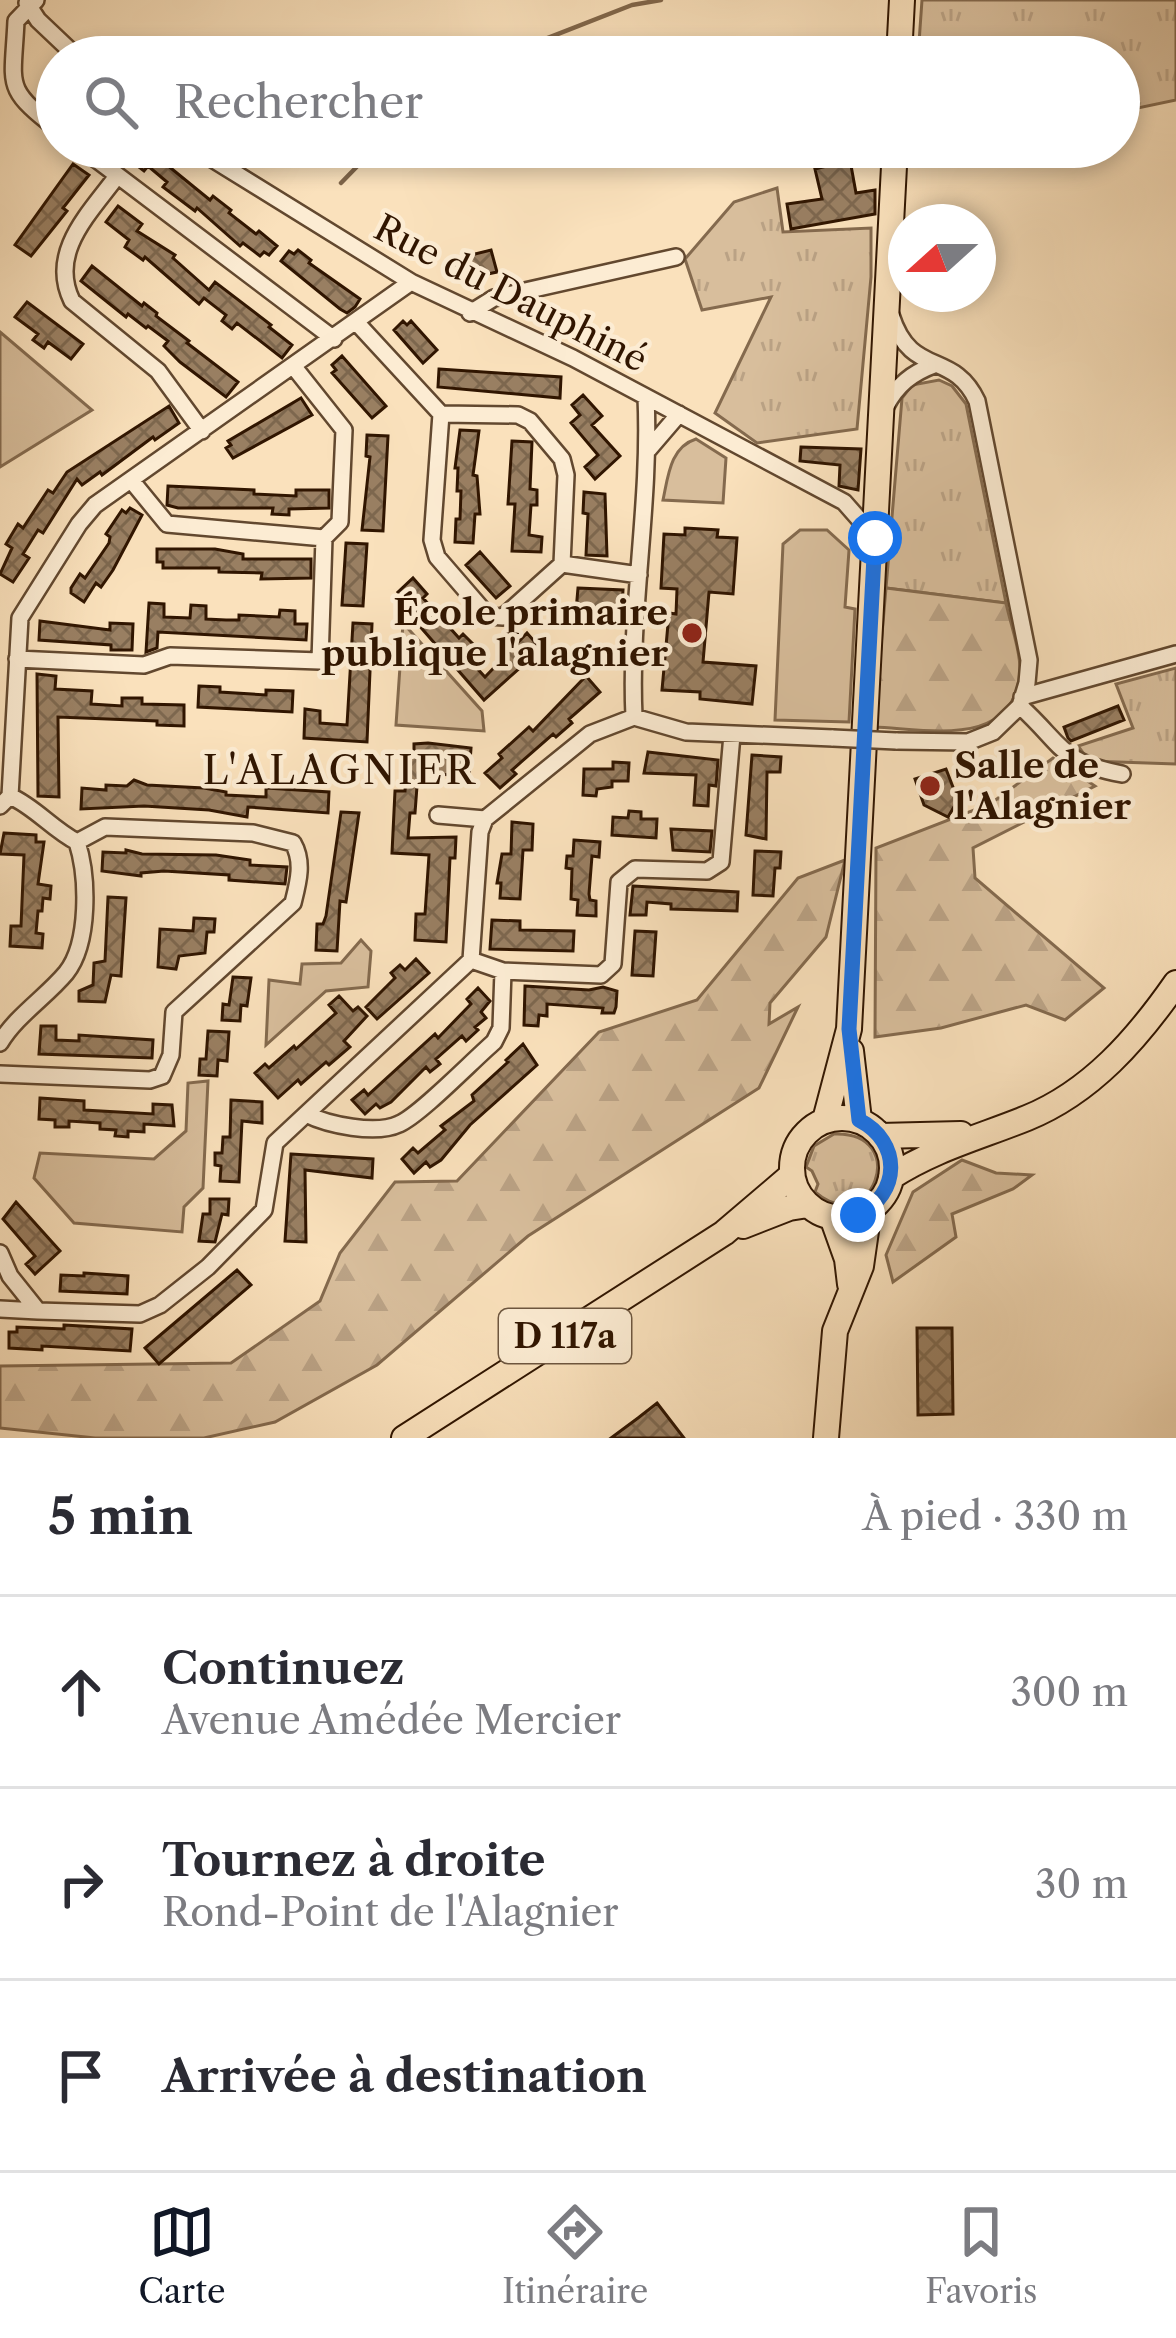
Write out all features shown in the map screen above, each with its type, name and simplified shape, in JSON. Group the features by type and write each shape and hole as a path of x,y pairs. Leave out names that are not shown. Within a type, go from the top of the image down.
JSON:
{"main road":[{"path":"900,36 902,0"},
{"path":"859,1120 849,1029 894,168"},
{"path":"891,1177 941,1149 1067,1098 1123,1052 1176,983"},
{"path":"825,1120 849,1029"},
{"path":"825,1120 859,1120 880,1136 892,1162 891,1177 884,1195 869,1210 832,1217 808,1205 792,1175 795,1148 802,1136 825,1120"},
{"path":"880,1136 987,1132"},
{"name":"D 117a","path":"404,1438 724,1233 792,1175"},
{"name":"D 117a","path":"724,1233 808,1205"},
{"path":"826,1438 835,1331 861,1266 869,1210"},
{"path":"832,1217 847,1259 850,1288"}],"street":[{"path":"36,113 20,100 14,81 16,21 30,2 59,36"},
{"path":"107,168 334,339"},
{"name":"Rue du Dauphiné","path":"227,168 411,282 573,358 844,502"},
{"path":"117,176 70,239 65,286 72,301 158,371 202,431"},
{"path":"470,313 494,298 676,257"},
{"path":"0,1043 69,970 80,947 86,870 76,842 56,831 26,803 5,801 20,618 95,505 411,282"},
{"path":"0,1309 140,1314 160,1305 208,1267 264,1210 275,1143 471,960 485,819 590,734 634,717 686,732 968,742 1005,724 1021,702 1029,660 977,401 953,369 934,365 902,344 886,301"},
{"path":"357,323 441,414 518,415 530,421 562,459 566,475 562,564 503,617 488,616 437,557 432,540 441,414"},
{"path":"880,426 897,388 915,372 934,365"},
{"path":"17,659 145,665 170,656 320,662 324,538 340,522 344,430 294,367"},
{"path":"634,717 649,449 646,397"},
{"path":"649,449 679,414"},
{"path":"131,480 167,524 324,538"},
{"path":"875,538 844,502 857,499 878,482"},
{"path":"562,564 639,575"},
{"path":"1021,702 1176,654"},
{"path":"1021,702 1068,758 1122,774"},
{"path":"471,960 502,970 601,975 613,964 619,882 635,869 706,872 721,862 733,735"},
{"path":"438,815 485,819"},
{"path":"0,1074 150,1080 162,1076 171,1055 173,1012 293,903 299,879 299,854 293,843 253,833 105,827 76,842"},
{"path":"306,1114 328,1125 398,1126 494,1042 500,1028 502,970"},
{"path":"0,1253 10,1276 38,1311"}],"green space":[{"path":"922,0 1176,0 1176,100 1140,108 1140,36 919,36"},
{"path":"777,188 783,232 871,228 871,277 857,429 757,443 715,413 771,297 702,310 685,259 734,202"},
{"path":"0,332 92,410 0,467"},
{"path":"939,380 952,386 966,404 1006,603 886,588 902,398 912,385"},
{"path":"696,439 726,458 723,503 663,500 675,456"},
{"path":"800,530 827,530 849,550 845,607 855,609 849,722 775,720 783,544"},
{"path":"886,588 1006,603 1020,669 1015,695 1004,713 966,729 874,727"},
{"path":"403,623 482,711 484,731 396,725"},
{"path":"1176,668 1176,764 1089,761 1078,746 1133,728 1116,684"},
{"path":"1053,758 1095,786 973,848 975,878 1104,988 1065,1020 1026,1005 941,1028 875,1037 876,848 990,804"},
{"path":"845,860 826,937 770,1003 769,1024 798,1007 759,1088 528,1236 377,1365 275,1422 204,1438 95,1438 0,1428 0,1366 231,1363 320,1301 340,1253 395,1182 457,1181 599,1032 697,1000 798,878"},
{"path":"361,940 371,951 368,987 326,991 266,1045 269,980 300,984 302,964 341,963"},
{"path":"208,1081 203,1188 184,1207 182,1232 74,1223 34,1178 40,1153 154,1159 186,1131 188,1083"},
{"path":"834,1134 858,1138 872,1149 877,1164 867,1194 853,1203 835,1203 815,1192 818,1184 806,1167 814,1146"},
{"path":"962,1160 996,1173 1032,1175 1013,1189 952,1214 956,1237 893,1282 886,1255 913,1192"}],"building":[{"path":"70,168 89,175 31,256 15,245"},
{"path":"150,168 171,168 277,246 269,255 260,256 243,243 240,246 197,208 195,211 163,187 167,182"},
{"path":"851,168 856,193 875,190 875,214 791,229 787,204 822,199 815,169"},
{"path":"118,206 142,224 137,231 175,255 209,290 215,282 271,325 292,345 282,358 237,323 232,329 222,321 226,315 204,298 199,304 145,257 125,247 129,240 106,222"},
{"path":"298,250 360,299 355,307 347,313 340,309 281,261 289,251"},
{"path":"491,250 497,272 459,280 455,259"},
{"path":"92,266 157,313 238,382 226,397 180,362 164,346 168,341 126,317 81,281"},
{"path":"27,302 83,344 71,359 48,342 44,348 33,340 38,334 15,317"},
{"path":"403,321 407,325 411,321 437,350 423,363 394,330"},
{"path":"342,356 386,406 372,418 332,373 336,370 332,365"},
{"path":"439,369 561,377 560,398 438,387"},
{"path":"583,395 602,416 592,425 620,456 595,479 585,467 598,455 571,423 580,415 572,405"},
{"path":"301,398 312,415 233,458 226,448 231,445 228,441"},
{"path":"169,406 179,423 102,475 82,485 77,479 43,533 38,530 23,554 29,558 13,582 0,574 12,548 6,544 48,490 53,493 67,472"},
{"path":"460,430 479,431 473,475 477,476 480,514 475,514 473,543 455,542 456,519 460,519 461,491 457,491 455,468"},
{"path":"367,435 388,436 383,531 362,530 370,457 366,456"},
{"path":"512,441 532,442 530,489 537,490 537,505 531,505 529,535 542,537 541,552 512,551 515,504 508,504"},
{"path":"801,447 861,449 858,490 839,486 840,465 800,461"},
{"path":"168,486 296,496 296,490 329,490 329,508 289,509 289,515 272,514 273,508 178,508 167,505"},
{"path":"584,492 605,494 607,556 586,555"},
{"path":"130,508 142,515 113,570 101,587 96,583 84,602 71,588 80,574 85,578 109,543 106,534 122,510 126,513"},
{"path":"685,528 718,530 717,537 737,538 733,594 709,592 703,662 756,666 752,704 700,699 700,692 662,690 669,613 676,614 677,589 661,588 664,534 685,535"},
{"path":"346,543 367,544 363,606 342,605"},
{"path":"157,549 215,549 243,554 243,559 311,559 311,578 261,579 262,573 219,572 219,568 163,568 163,562 157,562"},
{"path":"480,552 510,586 496,598 466,565"},
{"path":"413,578 427,594 423,598 459,638 463,634 474,645 464,654 485,677 527,633 541,649 484,700 417,623 421,619 398,592"},
{"path":"578,588 623,590 622,608 576,611"},
{"path":"149,603 164,604 164,617 190,618 191,605 206,606 206,619 279,617 280,610 295,611 295,624 307,624 306,640 158,632 157,648 146,652"},
{"path":"40,621 110,630 110,623 133,624 132,650 39,640"},
{"path":"353,623 372,624 367,742 304,738 305,709 320,711 320,723 347,725"},
{"path":"37,674 56,676 55,689 92,691 91,704 122,706 122,698 142,698 142,704 184,705 184,726 58,717 59,797 38,796"},
{"path":"586,676 600,692 569,719 572,723 512,770 516,774 500,788 485,773 502,758 499,754 529,727 533,731"},
{"path":"199,686 266,695 266,690 293,691 292,712 198,707"},
{"path":"1118,706 1124,720 1071,741 1068,738 1064,727"},
{"path":"414,744 471,748 469,776 418,773 415,813 410,813 408,838 456,837 455,858 450,858 446,942 415,940 416,914 425,914 429,855 392,853 395,791 405,791 407,752 414,752"},
{"path":"648,752 718,760 708,806 694,805 696,775 644,773"},
{"path":"752,755 781,757 780,772 767,772 766,839 746,835"},
{"path":"613,762 629,763 628,781 612,781 612,787 597,789 596,796 583,795 584,769 613,769"},
{"path":"946,769 958,800 948,817 924,805 915,779"},
{"path":"134,780 226,795 266,797 266,788 329,792 328,813 248,807 247,817 144,806 81,809 82,788 106,790 106,785 127,786"},
{"path":"629,811 641,812 641,819 657,819 656,838 612,835 613,817 628,818"},
{"path":"341,812 359,813 346,902 340,901 337,951 316,950 317,924 323,924 326,916"},
{"path":"512,822 533,824 532,850 523,850 520,899 500,898 501,883 497,883 502,854 511,854"},
{"path":"671,829 712,831 710,852 673,850"},
{"path":"4,833 36,835 36,842 44,842 38,884 51,886 50,899 43,898 42,911 38,911 36,933 43,934 42,948 10,946 11,926 21,926 24,855 0,854"},
{"path":"574,840 600,842 599,857 592,856 589,894 596,901 596,916 577,915 578,900 571,899 572,869 566,868"},
{"path":"755,851 781,852 773,896 753,895"},
{"path":"103,852 216,855 250,860 250,865 287,867 285,884 229,880 229,875 164,871 141,876 102,871"},
{"path":"633,886 738,892 737,911 671,909 671,904 647,902 646,915 630,915"},
{"path":"108,897 126,898 121,976 111,975 105,1002 79,1001 79,991 93,985 94,963 105,961"},
{"path":"194,918 215,919 214,932 207,932 205,953 179,956 176,969 158,967 160,929 193,931"},
{"path":"492,920 520,921 520,930 574,931 573,951 490,949"},
{"path":"635,931 656,932 653,976 632,975"},
{"path":"416,959 429,973 377,1019 366,1007 395,978 391,973 400,965 405,970"},
{"path":"233,977 251,978 240,1021 222,1020"},
{"path":"525,986 603,987 617,991 616,1007 614,1013 602,1013 603,1008 547,1004 547,1016 539,1015 538,1026 524,1025"},
{"path":"478,988 490,1001 481,1012 486,1018 475,1027 478,1030 466,1041 462,1036 436,1059 440,1064 430,1072 426,1067 391,1102 380,1108 376,1104 365,1114 352,1100 364,1090 368,1095 435,1034 438,1038 471,1004 467,999"},
{"path":"339,996 353,1011 358,1007 367,1016 344,1041 350,1047 278,1098 255,1073 296,1049 336,1013 329,1005"},
{"path":"41,1026 56,1026 56,1040 79,1041 79,1035 153,1040 152,1058 39,1054"},
{"path":"208,1031 229,1032 227,1061 218,1060 217,1076 199,1075 200,1059 206,1059"},
{"path":"523,1044 537,1065 470,1125 441,1160 430,1167 426,1162 414,1173 402,1159 413,1148 418,1153 445,1130 441,1126 474,1101 472,1095"},
{"path":"40,1098 84,1101 84,1110 153,1114 153,1104 172,1105 174,1126 144,1124 144,1132 128,1131 128,1137 100,1129 100,1123 69,1121 69,1127 55,1127 55,1120 39,1119"},
{"path":"231,1100 262,1102 262,1123 242,1121 239,1182 220,1181 221,1166 215,1165 223,1137 230,1137"},
{"path":"291,1154 373,1159 372,1178 305,1170 306,1242 285,1241"},
{"path":"210,1199 229,1199 228,1215 222,1214 215,1242 199,1241 203,1214 210,1214"},
{"path":"16,1202 60,1251 35,1274 26,1264 35,1256 3,1219"},
{"path":"237,1270 251,1285 159,1364 145,1348"},
{"path":"61,1275 128,1276 127,1294 60,1291"},
{"path":"64,1325 132,1329 130,1351 9,1348 9,1332 17,1332 17,1327 64,1329"},
{"path":"917,1328 952,1328 953,1414 918,1415"},
{"path":"657,1403 684,1438 611,1438 638,1418"}],"waterway":[{"path":"553,36 632,5 661,0"},
{"path":"341,183 356,168"}],"place":[{"name":"École primaire publique l'alagnier","path":"692,633"},
{"name":"Salle de l'Alagnier","path":"930,786"}],"district":[{"name":"L'ALAGNIER","path":"340,770"}],"route":[{"path":"858,1215 884,1195 892,1162 880,1136 859,1120 849,1029 875,538"}]}
